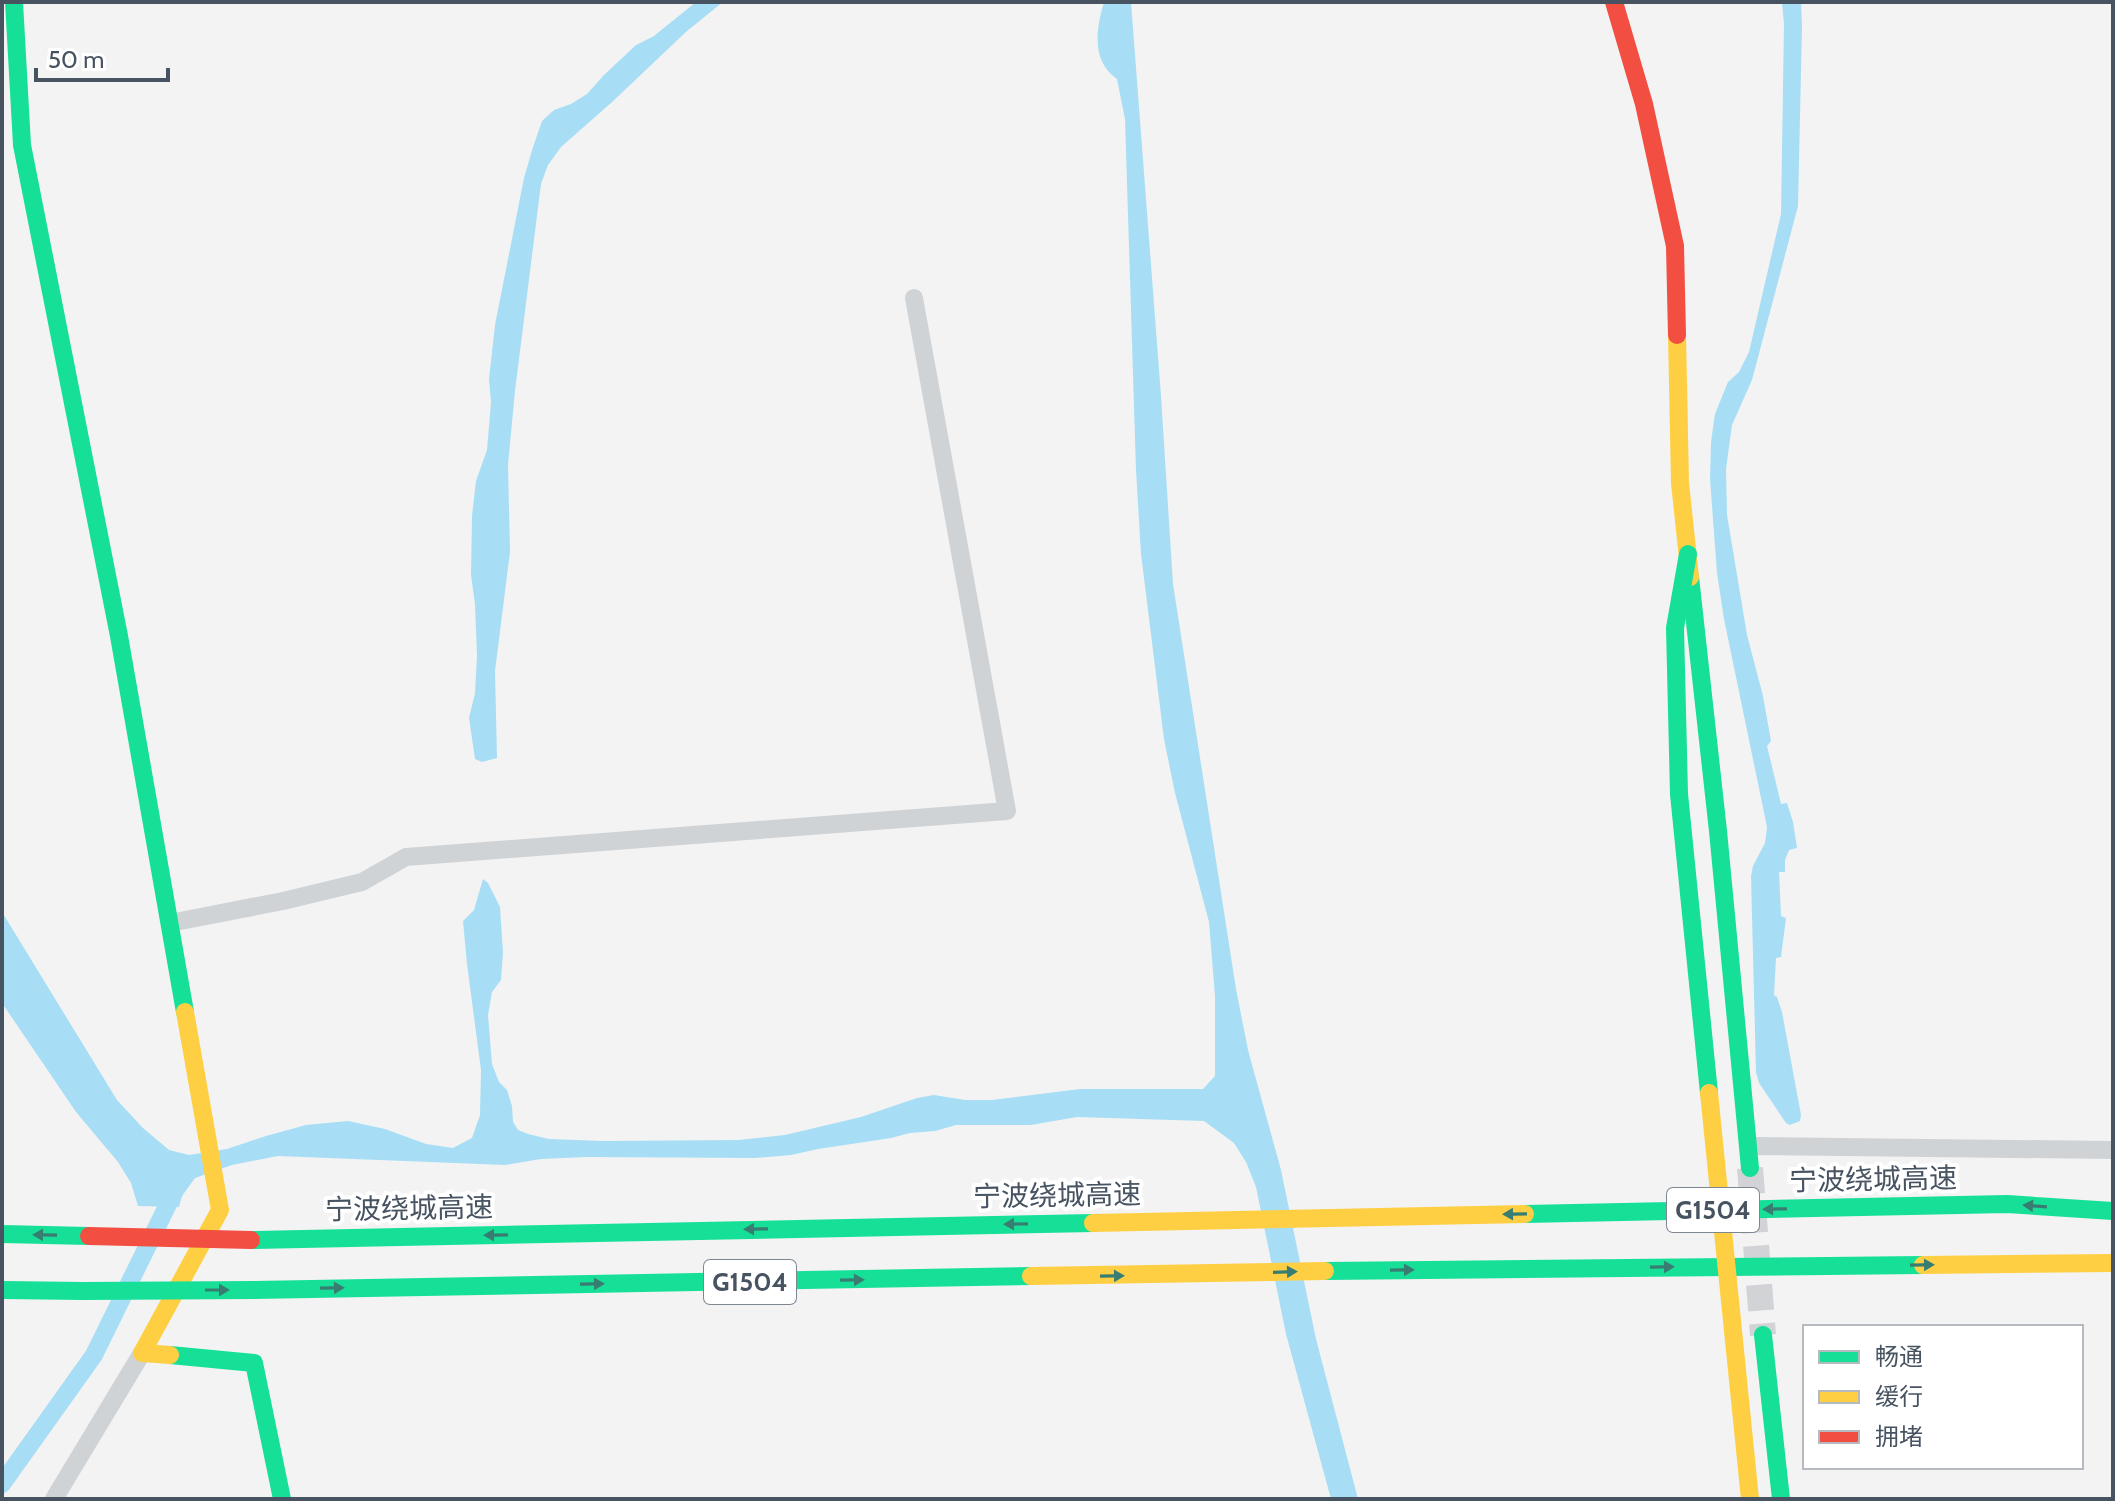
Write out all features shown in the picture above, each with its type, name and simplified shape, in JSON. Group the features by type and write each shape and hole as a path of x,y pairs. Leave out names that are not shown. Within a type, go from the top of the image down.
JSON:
{"main road":[{"path":"14,2 22,145 119,636 220,1210 142,1353 254,1363 282,1499"},
{"path":"1614,2 1644,104 1675,246 1680,483 1718,831 1750,1168"},
{"path":"1688,554 1675,628 1679,794 1750,1499"},
{"name":"宁波绕城高速","path":"2,1234 251,1240 2007,1204 2113,1211"},
{"name":"G1504","path":"2,1290 254,1290 1324,1271 2113,1263"},
{"path":"1763,1335 1781,1499"}],"street":[{"path":"170,923 362,882 406,857 1007,811 914,298"},
{"path":"1748,1146 2113,1150"},
{"path":"54,1499 142,1353"}],"water":[{"path":"696,2 723,2 687,31 561,147 548,165 541,184 508,465 510,552 495,671 497,758 482,762 475,759 469,718 475,693 477,656 471,575 472,516 476,481 487,450 491,402 489,379 495,325 524,178 542,121 554,110 587,94 636,45 654,36"},
{"path":"1104,2 1131,2 1173,584 1236,989 1248,1050 1281,1170 1316,1339 1358,1499 1331,1499 1286,1334 1256,1187 1234,1143 1204,1121 1077,1117 1031,1125 956,1125 791,1155 755,1158 587,1157 541,1159 505,1165 278,1156 232,1165 195,1178 182,1196 179,1207 138,1206 131,1183 118,1162 76,1112 2,1003 2,912 117,1100 169,1150 189,1155 227,1149 306,1125 348,1121 385,1129 426,1144 453,1148 472,1138 480,1115 481,1070 463,921 474,910 483,879 500,907 503,953 501,980 492,992 488,1015 492,1064 499,1082 507,1090 513,1122 518,1130 528,1134 549,1139 604,1141 739,1140 785,1135 934,1095 992,1100 1080,1089 1203,1089 1215,1076 1215,996 1209,922 1164,739 1141,554 1125,119 1117,79 1109,72 1099,54 1098,33"},
{"path":"1782,2 1801,2 1798,206 1752,380 1732,425 1726,469 1727,515 1747,635 1771,741 1767,746 1781,804 1787,803 1793,822 1797,848 1789,850 1785,872 1779,872 1781,916 1786,918 1781,957 1776,958 1774,995 1782,1012 1801,1115 1800,1121 1790,1125 1759,1083 1756,1072 1751,876 1765,843 1767,827 1724,619 1710,479 1715,414 1728,382 1739,372 1749,352 1781,214"}],"waterway":[{"path":"2,1484 94,1355 177,1186"}],"tunnel":[{"path":"1750,1168 1763,1335"}],"traffic: fast":[{"path":"14,2 22,145 119,636 185,1012"},
{"path":"1688,554 1675,628 1679,794 1709,1093"},
{"path":"1690,577 1750,1168"},
{"path":"1525,1214 2007,1204 2113,1211"},
{"path":"251,1240 1093,1223"},
{"path":"2,1234 89,1236"},
{"path":"1325,1271 1923,1265"},
{"path":"254,1290 1031,1276"},
{"path":"2,1290 83,1291"},
{"path":"83,1291 254,1290"},
{"path":"1763,1335 1781,1499"},
{"path":"170,1355 254,1363 282,1499"}],"traffic: slow":[{"path":"1677,335 1680,483 1690,577"},
{"path":"170,1355 142,1353 220,1210 185,1012"},
{"path":"1709,1093 1750,1499"},
{"path":"1093,1223 1525,1214"},
{"path":"1923,1265 2113,1263"},
{"path":"1031,1276 1325,1271"}],"traffic: jam":[{"path":"1614,2 1644,104 1675,246 1677,335"},
{"path":"89,1236 251,1240"}]}
